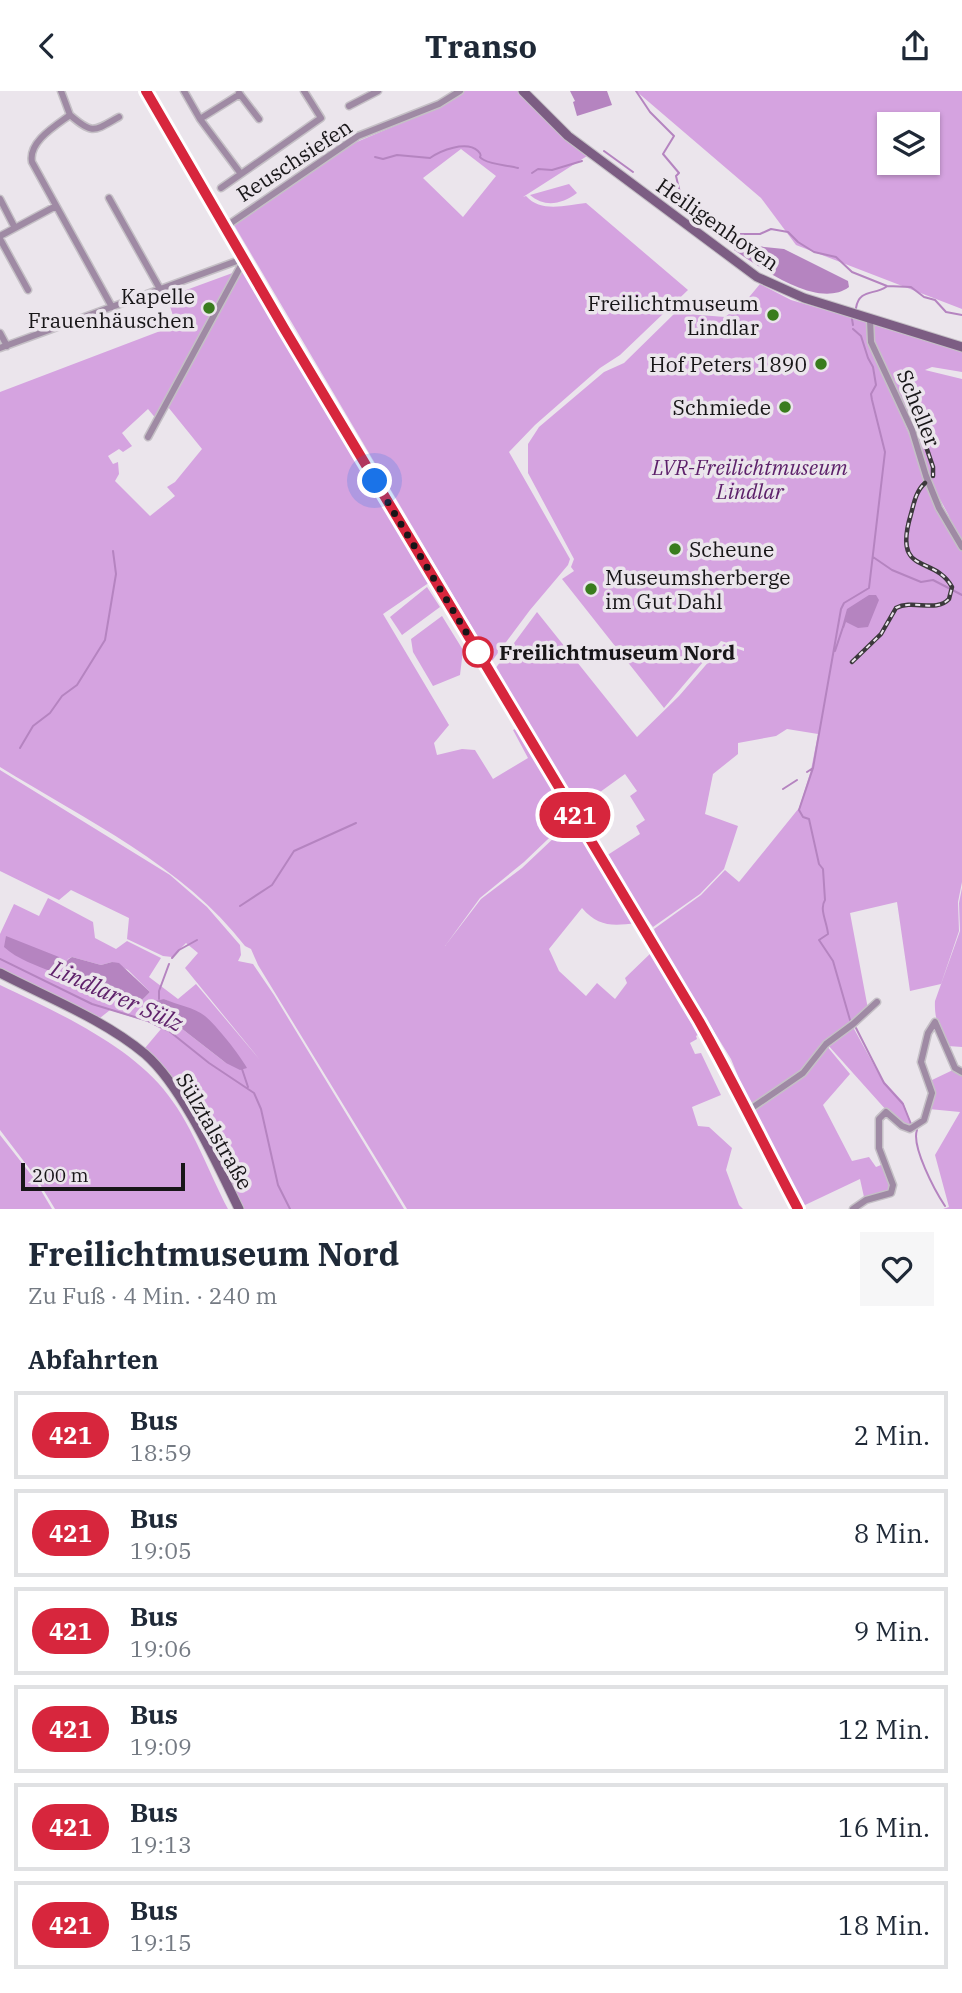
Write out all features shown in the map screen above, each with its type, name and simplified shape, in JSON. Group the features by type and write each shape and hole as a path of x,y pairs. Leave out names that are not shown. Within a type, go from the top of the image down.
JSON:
{"street":[{"path":"61,91 70,115 85,129 93,130 119,117"},
{"path":"146,91 291,341 725,1066 746,1112 798,1209"},
{"path":"184,91 200,119 242,174"},
{"path":"221,188 321,118 304,91"},
{"path":"349,106 376,91"},
{"name":"Reuschsiefen","path":"225,227 358,137 439,104 460,91"},
{"name":"Heiligenhoven","path":"523,91 568,136 757,277 804,298 962,347"},
{"path":"200,119 239,93 259,120"},
{"path":"70,115 45,135 31,152 32,162 112,307"},
{"path":"109,198 160,289"},
{"path":"0,199 15,227"},
{"path":"28,290 0,237 56,207"},
{"path":"0,333 3,347 245,258"},
{"path":"149,437 245,258"},
{"name":"Scheller","path":"870,319 871,342 912,430 939,508 962,547"},
{"name":"Sülztalstraße","path":"0,973 110,1029 146,1055 174,1088 239,1209"},
{"path":"746,1112 803,1073 826,1044 877,1002"},
{"path":"853,1209 866,1200 891,1193 893,1185 879,1148 878,1119 887,1112 902,1126 910,1129 924,1120 932,1093 921,1062 928,1033 935,1022 956,1068 962,1072"}],"green space":[{"path":"464,91 518,91 565,139 587,156 523,197 546,206 586,203 688,290 620,355 600,368 535,425 509,452 570,559 492,661 234,225 352,144 446,104","holes":["461,149 496,176 463,217 423,178"]},
{"path":"636,91 962,91 962,309 796,245 761,198"},
{"path":"569,184 577,193 559,202 542,202 530,195"},
{"path":"246,270 433,580 383,614 449,725 434,743 437,755 462,749 475,750 493,779 528,758 513,730 517,728 570,818 524,862 480,898 445,946 481,899 522,868 574,819 636,923 606,924 594,919 582,908 549,949 559,971 586,996 597,983 615,999 627,983 625,978 654,950 703,1032 690,1043 695,1054 701,1053 721,1095 692,1107 698,1126 709,1127 732,1148 726,1170 743,1209 407,1209 258,965 251,949 193,892 163,868 98,825 0,767 0,392 176,325 167,297 238,271 157,420 148,409 122,433 132,446 123,452 119,449 108,456 113,464 118,462 119,474 115,481 150,516 175,496 167,487 175,482 202,449 168,407 242,271"},
{"name":"LVR-Freilichtmuseum Lindlar","path":"760,284 791,300 867,322 867,339 914,445 924,479 948,530 962,550 962,882 958,902 959,931 941,984 910,991 897,902 850,913 868,1009 826,1045 850,1074 823,1105 852,1161 869,1157 876,1167 881,1165 890,1182 888,1191 864,1197 860,1179 803,1206 751,1108 731,1059 658,941 654,929 701,895 725,870 739,882 799,808 811,770 818,734 787,729 776,736 738,743 738,754 713,774 705,814 738,826 724,869 700,894 653,927 606,856 640,834 636,826 645,820 630,796 637,791 625,774 578,808 495,669 537,612 637,737 679,696 724,644 744,651 744,648 721,641 664,708 562,579 574,571 571,567 574,559 528,473 528,444 539,427 604,372 624,363 675,313 725,317 745,302"},
{"path":"874,325 962,351 962,372 932,367 925,370 962,379 962,544 951,528 949,516 927,475 919,444 873,339"},
{"path":"427,587 440,607 402,635 390,617"},
{"path":"442,616 463,650 460,675 433,686 413,652 411,639"},
{"path":"0,770 170,875 207,907 240,945 241,955 238,961 253,964 274,995 404,1209 244,1209 179,1087 145,1048 161,1029 110,1010 100,1018 0,971 0,934 14,904 39,916 48,898 93,922 95,938 116,949 127,941 161,958 149,977 178,999 196,984 260,1060 185,968 198,953 186,943 172,957 163,956 127,939 129,918 71,890 59,900 0,871","holes":["72,957 101,965 112,962 128,970 150,992 138,1004 63,970 68,959","164,999 180,1007 226,1063 172,1021 153,1011"]},
{"path":"962,888 962,1047 948,1046 938,1025 935,1001 960,931 959,903"},
{"path":"0,985 91,1031 153,1077 185,1121 228,1209 55,1209 35,1176 0,1130"},
{"path":"853,1027 881,1078 903,1102 912,1127 903,1125 887,1111 827,1044"},
{"path":"955,1069 962,1073 962,1209 943,1209 949,1207 935,1155 960,1112 929,1109 933,1094 932,1080"},
{"path":"0,1135 33,1177 52,1209 0,1209"}],"water":[{"path":"570,91 607,91 612,105 577,116 573,102 575,101"},
{"path":"737,244 784,249 848,281 849,287 836,293 822,293 790,284 734,250"},
{"path":"869,595 876,595 879,600 868,627 858,628 846,622 844,628 842,627 847,609"},
{"path":"6,936 59,957 60,963 53,972 21,959 4,947"},
{"path":"72,957 101,965 119,963 150,992 132,1007 65,978 65,966"},
{"path":"164,999 205,1016 228,1041 247,1068 240,1070 226,1063 172,1021 153,1011 151,1002"}],"waterway":[{"path":"636,91 650,112 674,136 663,154 679,173 676,176 681,197 704,214 723,234 760,234 771,229 788,232 814,252 836,257 852,272 887,286 911,287 924,297 935,300 946,312 962,315"},
{"path":"375,157 383,159 397,155 430,158 446,150 467,146 478,151 480,157 488,162 518,168"},
{"path":"604,151 633,172"},
{"path":"532,173 538,169 552,170 582,161"},
{"path":"661,188 675,200 683,202"},
{"path":"856,308 864,295 886,287"},
{"path":"852,319 853,325"},
{"path":"807,772 813,768 841,609 844,603 869,588 885,452 871,394 876,385 873,367 861,336 853,329"},
{"path":"20,748 33,726 50,713 62,696 77,685 105,640 116,574 113,551"},
{"path":"873,557 892,570 921,582 933,580 962,595"},
{"path":"835,651 843,627"},
{"path":"813,768 799,810 803,817 809,819 819,864 823,869 823,912 828,934 819,940 833,961 850,1020"},
{"path":"783,789 797,780"},
{"path":"240,906 272,885 294,851 356,823"},
{"path":"172,958 179,950 197,940"},
{"name":"Lindlarer Sülz","path":"0,959 92,1004 148,1021 169,1031 209,1063 254,1093 261,1109 278,1185 290,1209"},
{"path":"159,999 159,991 169,964"},
{"path":"856,1028 884,1083 903,1104 911,1124"},
{"path":"242,1069 248,1087"},
{"path":"917,1130 917,1147 930,1180 945,1206"}],"railway":[{"path":"912,386 915,414 933,467 933,476"},
{"path":"852,662 881,634 896,608 938,605 949,599 952,587 944,577 918,562 907,547 913,506 917,493 925,483"}],"bus line":[{"name":"421","path":"146,91 285,330 699,1021 798,1209"}],"place":[{"name":"Kapelle Frauenhäuschen","path":"209,308"},
{"name":"Freilichtmuseum Lindlar","path":"773,315"},
{"name":"Hof Peters 1890","path":"821,364"},
{"name":"Schmiede","path":"785,407"},
{"name":"Scheune","path":"675,549"},
{"name":"Museumsherberge im Gut Dahl","path":"591,589"},
{"name":"Freilichtmuseum Nord","path":"478,652"}],"route":[{"path":"375,481 478,652"}]}
